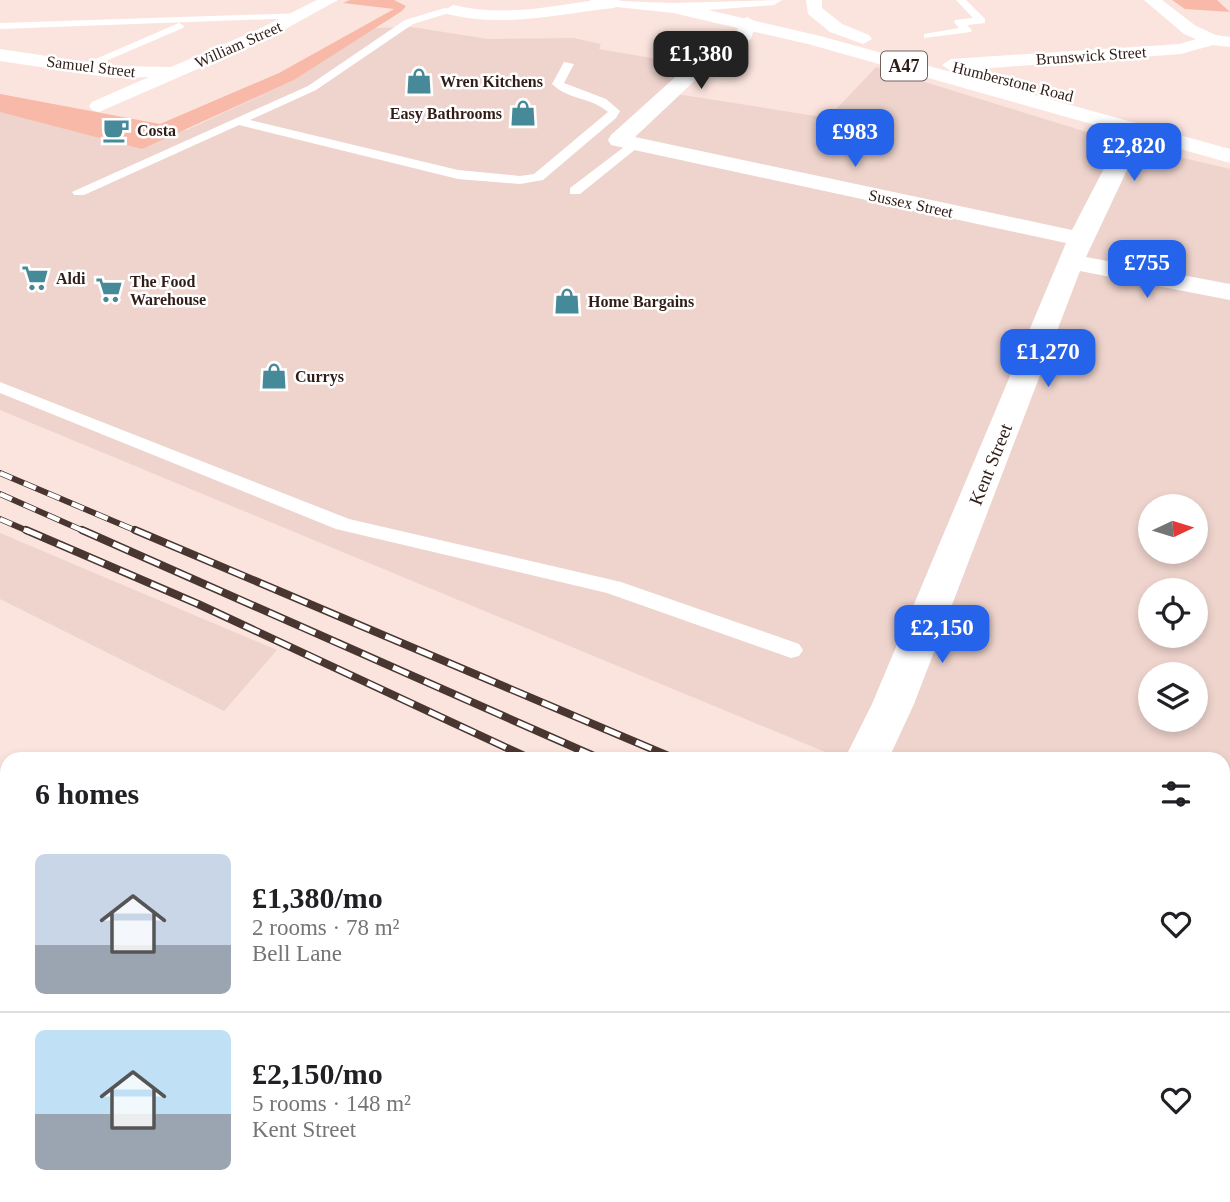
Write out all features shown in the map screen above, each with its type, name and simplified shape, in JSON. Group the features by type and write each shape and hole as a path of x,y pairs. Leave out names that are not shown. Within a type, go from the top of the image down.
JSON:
{"street":[{"name":"William Street","path":"99,106 265,33 330,0"},
{"path":"427,0 449,10 486,16 517,16 606,1 673,8 774,0"},
{"path":"449,10 467,7 520,8 548,0"},
{"name":"Humberstone Road","path":"814,0 814,10 836,28 857,38 994,77 1165,119"},
{"path":"1152,0 1190,30 1221,41"},
{"name":"Humberstone Road","path":"673,8 747,22 1134,132 1230,156"},
{"path":"625,142 700,65 745,35 747,22"},
{"name":"Brunswick Street","path":"951,65 1181,49 1221,41"},
{"name":"Samuel Street","path":"0,55 138,73 183,68"},
{"name":"A47","path":"994,77 1120,115 1137,125 1134,132"},
{"name":"Kent Street","path":"870,752 893,704 1076,251 1134,132"},
{"name":"Sussex Street","path":"625,142 1076,251 1230,292"}],"lane":[{"path":"928,36 967,30 959,22 981,21 961,0"},
{"path":"79,192 331,78 417,18 449,10"},
{"path":"0,26 300,15"},
{"path":"83,67 182,25 203,24 265,33"},
{"path":"238,121 462,174 500,180 530,179 538,177 610,118 614,111 609,105 567,92 558,84 568,64"},
{"path":"575,191 625,142"},
{"path":"0,387 343,524 613,587 791,650"}],"shaded area":[{"path":"350,0 394,0 406,6 294,80 142,149 0,112 0,94 160,124 279,73 394,9 343,3"},
{"path":"1172,0 1217,0 1230,12 1185,9"},
{"path":"412,27 488,39 573,38 601,44 599,49 692,65 664,92 828,118 876,67 1129,145 1230,169 1230,752 825,752 0,410 0,94 187,130 294,80 373,28"},
{"path":"0,533 277,650 224,711 0,599"}],"railway":[{"path":"0,473 139,532"},
{"path":"0,494 86,532"},
{"path":"0,519 30,532"},
{"path":"26,530 198,604 516,752"},
{"path":"82,530 585,752"},
{"path":"135,530 659,752"}],"place":[{"name":"Wren Kitchens","path":"419,81"},
{"name":"Easy Bathrooms","path":"523,113"},
{"name":"Costa","path":"116,130"},
{"name":"Aldi","path":"35,278"},
{"name":"The Food Warehouse","path":"109,290"},
{"name":"Home Bargains","path":"567,301"},
{"name":"Currys","path":"274,376"}]}
